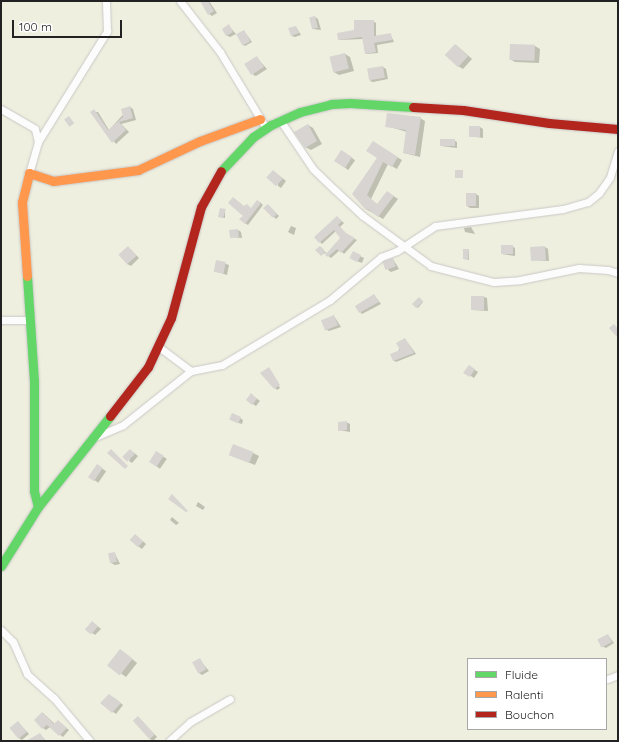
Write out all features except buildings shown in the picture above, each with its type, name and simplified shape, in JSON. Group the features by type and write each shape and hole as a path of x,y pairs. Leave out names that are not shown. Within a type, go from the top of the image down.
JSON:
{"main road":[{"path":"1,565 38,507 132,390 159,347 171,318 194,228 210,186 229,159 266,128 280,120 300,112 331,104 350,103 462,110 549,123 618,129"},
{"path":"38,507 34,491 35,408 22,202 29,172 53,181 138,170 200,141 260,119"}],"street":[{"path":"29,172 38,142 108,31 106,1"},
{"path":"180,1 220,52 266,128"},
{"path":"1,109 35,129 38,142"},
{"path":"280,120 313,168 363,216 403,247 441,271 494,282 520,280 579,268 608,270 618,274"},
{"path":"92,438 123,425 191,371 227,362 330,300 381,257 403,247 425,232 445,223 563,209 588,202 599,193 610,177 618,151"},
{"path":"1,320 30,320"},
{"path":"159,347 191,371"},
{"path":"1,630 13,642 27,674 54,698 90,741"},
{"path":"608,679 618,675"},
{"path":"169,741 190,722 230,699"}],"green space":[{"path":"1,1 618,1 618,741 1,741"}],"traffic: fast":[{"path":"221,171 253,137 271,125 300,112 331,104 350,103 413,107"},
{"path":"27,276 34,382 34,491 38,507"},
{"path":"1,566 38,507 110,416"}],"traffic: slow":[{"path":"27,276 22,202 29,173 53,181 138,170 200,141 260,119"}],"traffic: jam":[{"path":"413,107 463,110 549,123 618,129"},
{"path":"110,416 148,367 171,318 201,207 221,171"}]}
